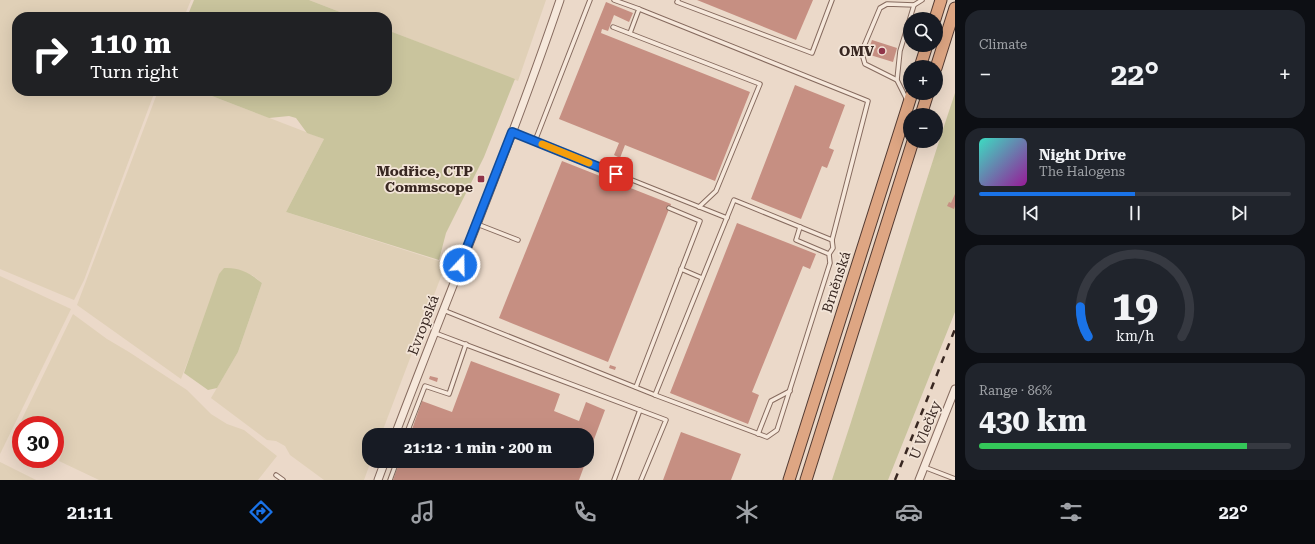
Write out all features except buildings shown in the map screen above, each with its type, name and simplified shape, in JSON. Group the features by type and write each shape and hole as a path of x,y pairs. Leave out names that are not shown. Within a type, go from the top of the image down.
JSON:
{"highway":[{"path":"937,12 941,0"},
{"path":"939,60 955,8"},
{"name":"Brněnská","path":"790,480 909,100"},
{"path":"806,480 911,148"}],"street":[{"name":"Evropská","path":"398,428 442,309 534,78 560,0"},
{"name":"U Vlečky","path":"919,480 955,389"},
{"path":"378,480 382,468"}],"lane":[{"path":"535,141 590,0"},
{"path":"442,309 655,395 758,434 767,437 777,430 830,263 829,254 833,248 832,240 868,101 614,0"},
{"path":"678,0 677,2 812,53 832,0"},
{"path":"903,88 898,80 866,64 862,54 880,8 888,4 914,5 922,0"},
{"path":"898,80 900,51 914,5"},
{"path":"630,33 639,10"},
{"path":"613,27 760,84 716,191 698,207"},
{"path":"512,132 727,218"},
{"path":"655,395 734,200 832,240"},
{"path":"636,387 700,221 669,208"},
{"path":"476,224 518,240"},
{"path":"800,227 796,240 829,254"},
{"path":"681,270 702,278"},
{"path":"434,333 666,420 641,480"},
{"path":"409,428 425,386 448,394 466,344"},
{"path":"758,434 771,401 790,391"},
{"path":"614,480 640,410"},
{"path":"924,467 955,479"},
{"path":"390,480 394,468"},
{"path":"276,474 283,480"}],"shaded area":[{"path":"0,0 191,0 186,12 12,12 12,96 153,96 84,280 74,300 0,269"},
{"path":"194,0 309,0 340,12 189,12"},
{"path":"309,0 546,0 518,81 392,32 392,12 340,12"},
{"path":"392,32 515,79 484,157 446,233 439,260 286,212 324,139 307,133 296,118 289,116 269,118 212,96 392,96"},
{"path":"955,93 955,312 888,480 832,480 937,148 943,148 943,130"},
{"path":"156,96 212,96 324,139 286,212 442,262 445,266 384,428 362,428 362,468 368,468 364,480 324,480 290,455 285,446 276,441 267,440 211,398 238,352 262,283 252,275 207,311 181,379 77,305"},
{"path":"224,268 244,271 262,283 238,352 217,388 208,390 184,373 219,274"},
{"path":"0,276 71,309 19,416 12,416 12,429 0,454"},
{"path":"73,314 107,339 187,390 211,414 227,424 244,430 277,456 258,480 99,480 64,463 64,416 23,416"},
{"path":"0,462 36,480 0,480"}],"railway":[{"path":"895,480 955,329"}],"slow traffic":[{"path":"542,144 589,163"}],"place":[{"name":"OMV","path":"882,51"},
{"name":"Modřice, CTP Commscope","path":"481,179"}],"route":[{"path":"460,265 512,132 616,174"}]}
